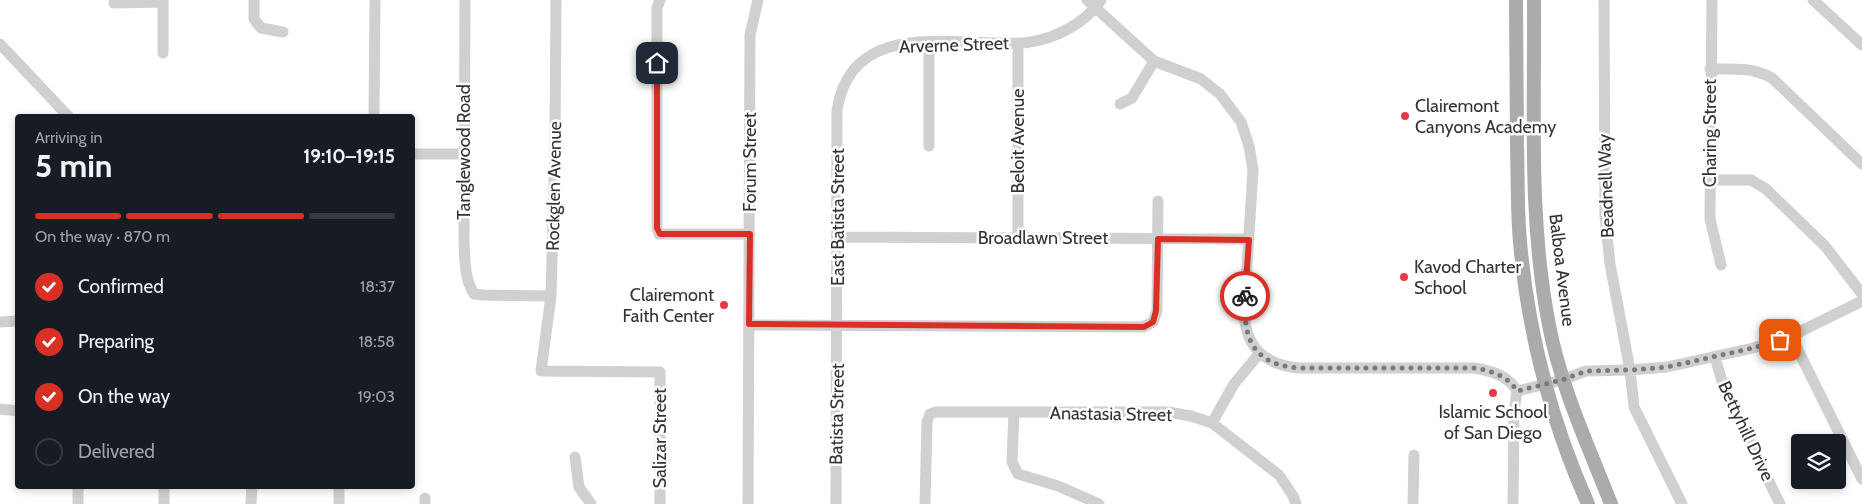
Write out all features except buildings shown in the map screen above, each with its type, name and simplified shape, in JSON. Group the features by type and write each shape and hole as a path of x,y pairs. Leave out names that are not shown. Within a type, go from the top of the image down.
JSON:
{"main road":[{"name":"Balboa Avenue","path":"1516,0 1520,241 1533,333 1556,421 1588,504"},
{"name":"Balboa Avenue","path":"1534,0 1536,234 1540,271 1549,327 1562,380 1611,504"}],"street":[{"path":"254,0 254,19 261,28 283,32"},
{"path":"374,114 375,0"},
{"name":"Tanglewood Road","path":"465,0 465,267 469,286 474,294 482,295 551,296"},
{"name":"Rockglen Avenue","path":"556,0 551,296 541,370 660,372"},
{"path":"660,0 657,8 657,228 660,234 750,234"},
{"name":"Forum Street","path":"748,504 750,35 758,0"},
{"name":"Beadnell Way","path":"1604,0 1605,216 1612,281 1630,370 1634,407 1682,504"},
{"name":"Charing Street","path":"1712,0 1710,219 1721,265"},
{"path":"1813,0 1862,45"},
{"path":"114,3 163,1 162,53"},
{"path":"1094,3 1154,61 1188,73 1220,94 1241,122 1250,146 1253,170 1244,320 1247,333 1259,354 1278,364 1298,368 1475,368 1486,370 1507,379 1517,391 1514,412 1513,504"},
{"name":"Arverne Street","path":"837,110 840,94 850,73 865,57 888,47 929,42 1029,43 1048,38 1066,30 1094,3"},
{"path":"929,42 929,146"},
{"name":"Beloit Avenue","path":"1018,43 1018,238"},
{"path":"0,44 66,114"},
{"path":"1120,104 1132,98 1154,61"},
{"path":"1710,69 1760,71 1772,78 1862,164"},
{"name":"East Batista Street","path":"837,110 838,324"},
{"path":"415,154 464,154"},
{"path":"1710,180 1751,180 1766,189 1791,211 1825,246 1862,294"},
{"path":"749,324 1144,327 1153,322 1156,311 1158,201"},
{"name":"Broadlawn Street","path":"838,237 1249,240"},
{"path":"1517,391 1562,380 1586,371 1667,367 1753,348 1791,336 1862,301"},
{"path":"0,322 15,322"},
{"name":"Batista Street","path":"836,504 838,324"},
{"path":"1791,336 1862,479"},
{"path":"1212,423 1234,384 1259,354"},
{"name":"Bettyhill Drive","path":"1715,357 1725,392 1780,504"},
{"name":"Salizar Street","path":"660,372 660,504"},
{"path":"0,409 15,411"},
{"name":"Anastasia Street","path":"925,504 927,422 930,414 936,412 1168,412 1212,423 1279,475 1296,504"},
{"path":"1014,412 1012,462 1018,474 1058,486 1099,504"},
{"path":"1413,504 1414,455"},
{"path":"575,457 579,487 591,504"},
{"path":"78,489 78,504"},
{"path":"164,489 164,504"},
{"path":"251,504 252,489"},
{"path":"339,489 339,504"}],"way so far":[{"path":"1245,296 1245,325 1253,346 1259,354 1278,364 1298,368 1475,368 1498,374 1509,380 1517,391 1562,380 1586,371 1667,367 1753,348 1780,340"}],"place":[{"name":"Clairemont Canyons Academy","path":"1405,116"},
{"name":"Kavod Charter School","path":"1404,277"},
{"name":"Clairemont Faith Center","path":"724,305"},
{"name":"Islamic School of San Diego","path":"1493,393"}],"route":[{"path":"657,63 657,228 660,234 750,234 749,324 1144,327 1153,322 1156,311 1158,239 1249,240 1245,296"}]}
